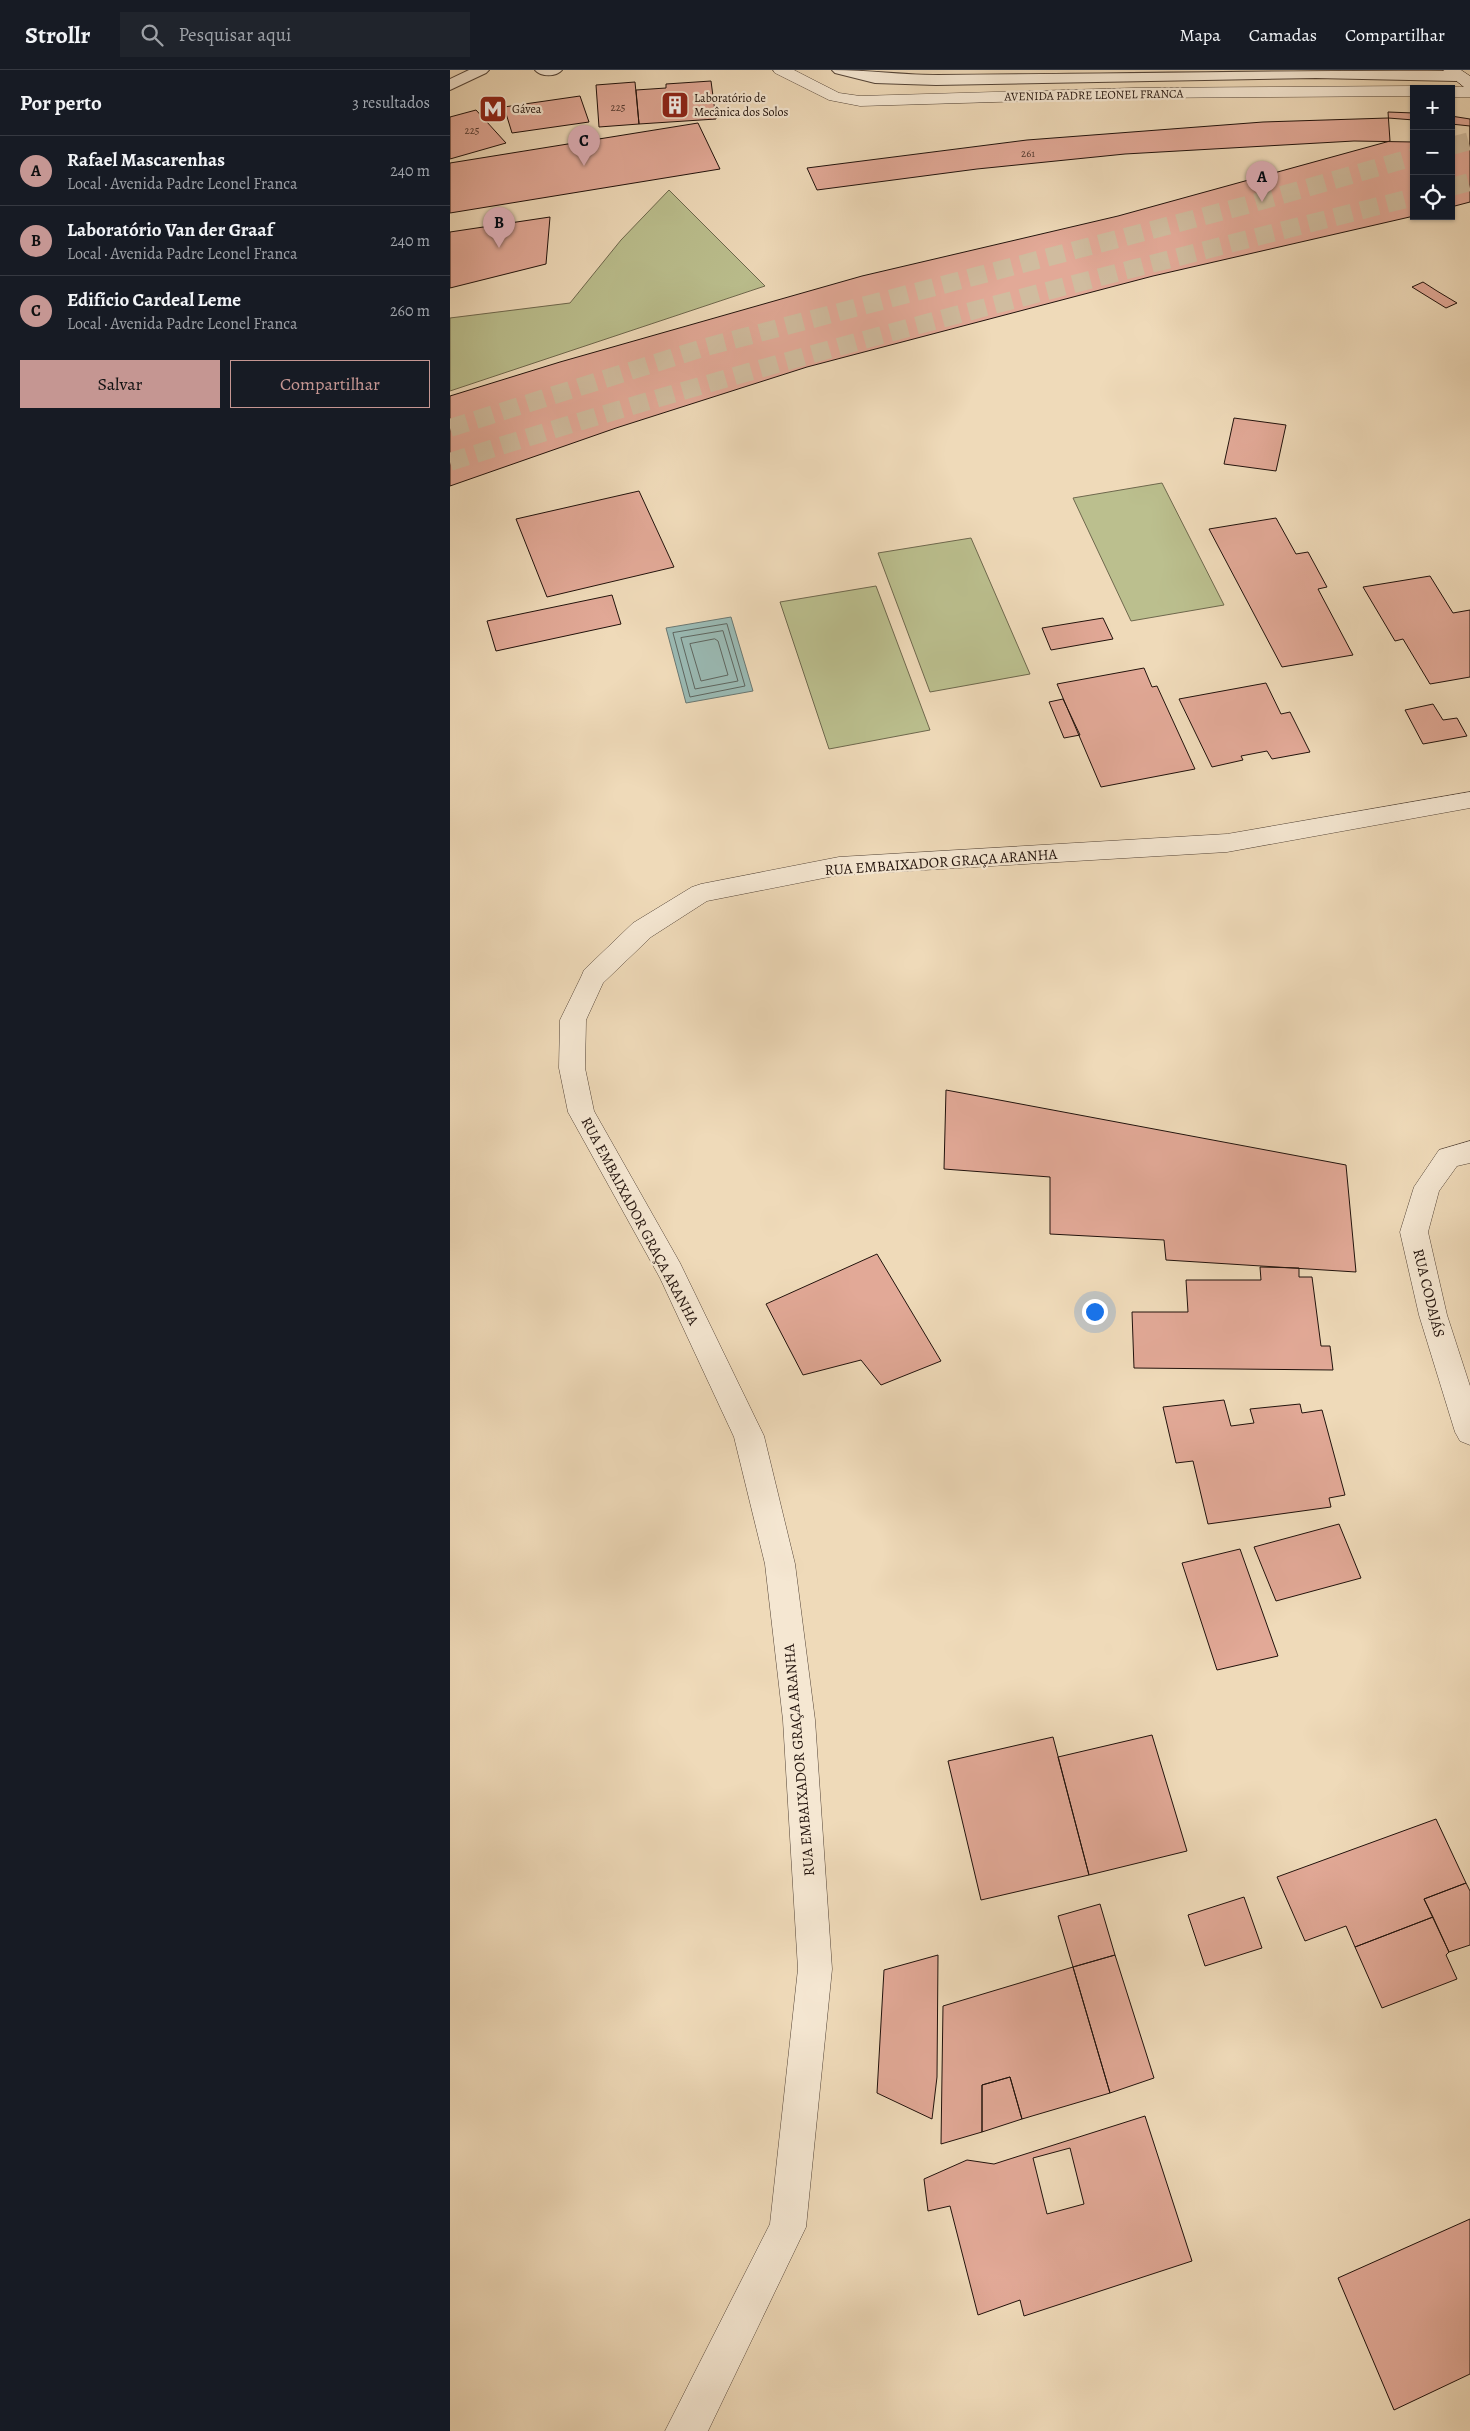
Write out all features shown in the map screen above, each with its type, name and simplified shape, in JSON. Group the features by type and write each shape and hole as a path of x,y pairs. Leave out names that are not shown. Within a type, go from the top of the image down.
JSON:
{"street":[{"name":"AVENIDA PADRE LEONEL FRANCA","path":"781,70 835,97 860,101 1133,93 1410,91"},
{"path":"1455,92 1470,92"},
{"name":"RUA EMBAIXADOR GRAÇA ARANHA","path":"684,2431 691,2423 788,2227 814,1959 799,1720 780,1564 749,1436 670,1271 581,1112 572,1068 573,1020 593,977 642,930 702,893 711,891 839,866 1227,843 1470,800"},
{"name":"RUA CODAJÁS","path":"1459,1155 1427,1187 1414,1232 1433,1315 1470,1432"}],"lane":[{"path":"450,85 481,70"},
{"path":"543,70 554,70"},
{"path":"840,70 875,78 936,80 1316,73 1459,76"}],"green space":[{"path":"669,190 765,286 450,391 450,318 570,303 621,240"},
{"path":"1162,483 1224,605 1131,621 1073,498"},
{"path":"971,538 1030,674 930,692 878,553"},
{"path":"876,586 930,730 829,749 780,602"}],"water":[{"path":"731,617 753,691 686,703 666,628"}],"building":[{"name":"Laboratório de Mecânica dos Solos","path":"711,81 716,119 639,124 636,90 666,88 666,84"},
{"path":"635,82 639,124 599,127 596,85"},
{"path":"580,96 589,122 512,133 504,107"},
{"path":"476,110 506,143 450,159 450,117"},
{"path":"1388,112 1410,113 1410,217 1153,276 807,367 616,428 450,486 450,396 560,362 862,276 1118,216 1390,141"},
{"path":"1455,117 1470,119 1470,202 1455,206"},
{"path":"1388,118 1410,120 1410,142 1354,141 1125,154 977,169 817,190 807,168 1027,140 1263,122"},
{"path":"698,123 720,169 450,213 450,163"},
{"path":"1455,124 1470,126 1470,149 1455,147"},
{"path":"550,217 546,264 450,288 450,232"},
{"path":"1423,282 1457,303 1446,308 1412,287"},
{"path":"1234,418 1286,425 1276,471 1224,464"},
{"path":"639,491 674,567 547,597 516,519"},
{"path":"1276,518 1296,554 1308,552 1327,587 1318,589 1353,655 1282,667 1209,529"},
{"path":"1430,576 1453,613 1470,610 1470,677 1430,684 1403,639 1395,641 1363,587"},
{"path":"612,595 621,624 496,651 487,621"},
{"path":"1103,618 1113,639 1051,650 1042,628"},
{"path":"1144,668 1152,687 1157,686 1195,769 1101,787 1057,684"},
{"path":"1266,683 1281,714 1290,712 1310,752 1272,759 1267,751 1241,756 1243,760 1212,767 1179,699"},
{"path":"1063,699 1080,735 1064,738 1049,702"},
{"path":"1433,704 1443,720 1457,718 1467,736 1423,744 1405,710"},
{"path":"946,1090 1346,1165 1356,1272 1166,1260 1164,1240 1050,1234 1050,1177 944,1169"},
{"path":"877,1254 941,1361 881,1385 861,1360 803,1375 766,1304"},
{"path":"1260,1267 1299,1268 1299,1277 1312,1277 1321,1346 1330,1346 1333,1370 1134,1368 1132,1312 1188,1312 1186,1280 1261,1280"},
{"path":"1224,1400 1231,1426 1254,1423 1250,1409 1300,1404 1302,1413 1322,1410 1345,1495 1329,1498 1331,1507 1208,1524 1193,1461 1176,1463 1163,1407"},
{"path":"1339,1524 1361,1578 1276,1601 1254,1547"},
{"path":"1240,1549 1278,1656 1217,1670 1182,1563"},
{"path":"1152,1735 1187,1851 1089,1875 1058,1757"},
{"path":"1053,1737 1089,1875 981,1900 948,1761"},
{"path":"1436,1819 1466,1883 1424,1899 1433,1917 1355,1947 1346,1926 1305,1941 1277,1877"},
{"path":"1466,1883 1470,1891 1470,1945 1449,1952 1424,1899"},
{"path":"1244,1897 1262,1948 1205,1966 1188,1915"},
{"path":"1100,1904 1115,1955 1073,1967 1058,1916"},
{"path":"1433,1917 1449,1952 1446,1955 1457,1979 1382,2008 1355,1947"},
{"path":"938,1955 937,2077 932,2119 877,2093 884,1970"},
{"path":"1115,1955 1154,2078 1110,2093 1073,1967"},
{"path":"1073,1967 1110,2093 1022,2119 1010,2077 982,2085 982,2132 941,2144 943,2006"},
{"path":"1010,2077 1022,2119 982,2132 982,2085"},
{"path":"1145,2116 1192,2261 1024,2316 1020,2300 978,2315 950,2206 928,2211 924,2179 967,2160 994,2164","holes":["1070,2148 1084,2204 1047,2214 1033,2158"]},
{"path":"1470,2219 1470,2374 1394,2410 1338,2278"}],"tunnel":[{"path":"1455,145 1470,141"},
{"path":"450,428 706,347 1247,205 1410,158"},
{"path":"1455,186 1470,182"},
{"path":"450,462 689,389 930,322 1410,198"}],"place":[{"name":"Laboratório de Mecânica dos Solos","path":"675,105"},
{"name":"Gávea","path":"493,109"},
{"name":"Edifício Cardeal Leme","path":"584,166"},
{"name":"Rafael Mascarenhas","path":"1262,202"},
{"name":"Laboratório Van der Graaf","path":"499,248"}]}
